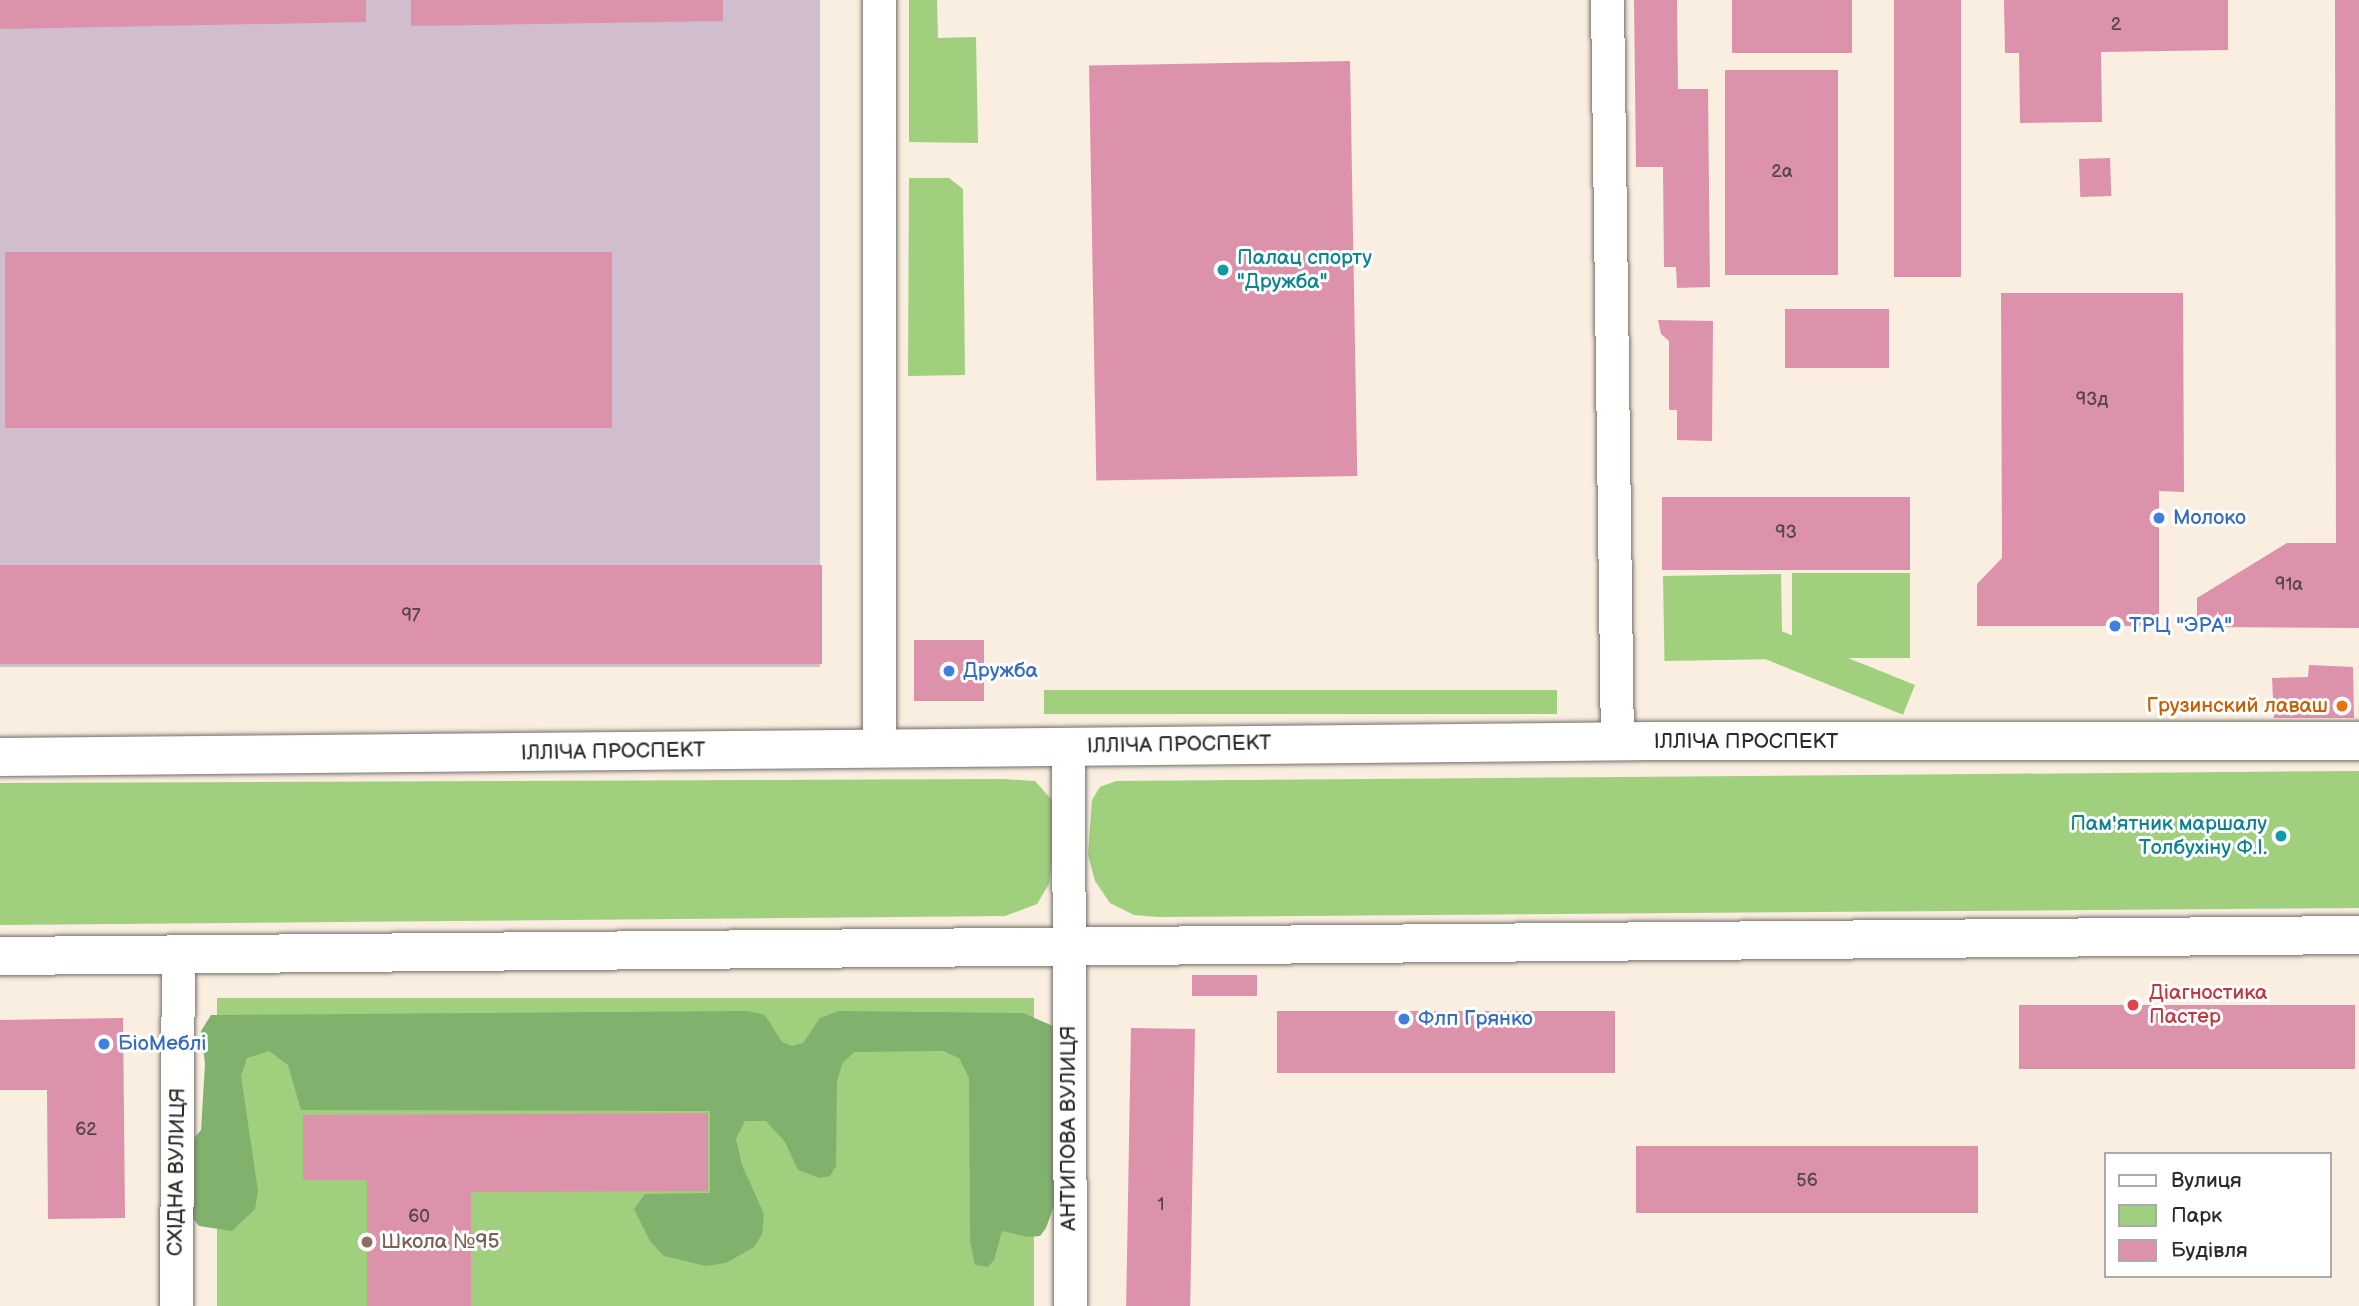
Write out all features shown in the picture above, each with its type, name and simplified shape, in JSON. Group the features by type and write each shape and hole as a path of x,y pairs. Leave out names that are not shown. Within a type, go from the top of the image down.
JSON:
{"main road":[{"name":"ІЛЛІЧА ПРОСПЕКТ","path":"0,757 1617,741 2359,741"},
{"path":"0,956 1071,949 2359,935"}],"street":[{"path":"879,0 879,750"},
{"path":"1607,0 1617,741"},
{"name":"АНТИПОВА ВУЛИЦЯ","path":"1068,746 1071,949 1070,1306"},
{"name":"СХІДНА ВУЛИЦЯ","path":"176,1306 178,955"}],"shaded area":[{"path":"0,0 820,0 820,667 0,667"}],"green space":[{"path":"909,0 937,0 938,38 976,37 978,143 909,142"},
{"path":"909,178 949,178 963,189 965,375 908,376"},
{"path":"1792,573 1910,573 1910,658 1792,658"},
{"path":"1781,574 1782,659 1665,661 1663,576"},
{"path":"1684,592 1915,685 1903,715 1672,621"},
{"path":"1044,690 1557,690 1557,714 1044,714"},
{"path":"2359,771 2359,908 1157,917 1134,915 1110,903 1095,881 1088,855 1092,800 1100,787 1116,781"},
{"path":"1035,781 1052,800 1053,856 1049,884 1037,904 1005,916 0,925 0,783"},
{"path":"217,998 1034,998 1034,1306 217,1306"},
{"path":"748,1011 765,1015 782,1042 792,1046 803,1043 820,1018 839,1011 1023,1013 1053,1026 1055,1203 1046,1228 1040,1236 1028,1237 1002,1231 994,1260 988,1267 975,1265 970,1241 969,1078 959,1058 943,1051 854,1052 842,1064 837,1082 836,1166 830,1176 820,1178 798,1170 785,1142 766,1121 745,1121 736,1139 742,1165 764,1214 762,1234 754,1247 726,1263 706,1266 664,1256 650,1241 634,1209 645,1194 710,1193 710,1111 301,1110 288,1065 269,1051 247,1058 241,1076 258,1191 255,1209 232,1231 199,1226 188,1212 190,1143 201,1130 205,1064 201,1031 211,1015"}],"building":[{"path":"0,0 366,0 366,22 0,29"},
{"path":"411,0 723,0 723,21 411,26"},
{"path":"1634,0 1677,0 1678,89 1708,89 1710,287 1677,288 1676,267 1664,267 1663,167 1636,167"},
{"path":"1732,0 1852,0 1852,53 1732,53"},
{"path":"1894,0 1961,0 1961,277 1894,277"},
{"path":"2004,0 2228,0 2228,50 2101,52 2102,122 2020,123 2019,53 2005,53"},
{"path":"2335,0 2359,0 2359,628 2197,627 2197,598 2287,543 2336,543"},
{"name":"Палац спорту \"Дружба\"","path":"1350,61 1357,476 1096,480 1089,66"},
{"path":"1725,70 1838,70 1838,275 1725,275"},
{"path":"2110,158 2111,196 2080,197 2079,159"},
{"path":"5,252 612,252 612,428 5,428"},
{"path":"2001,293 2183,293 2184,492 2159,491 2159,626 1977,626 1977,584 2002,558"},
{"path":"1785,309 1889,309 1889,368 1785,368"},
{"path":"1658,320 1713,321 1712,441 1677,440 1677,410 1669,410 1669,341 1661,334"},
{"path":"1662,497 1910,497 1910,570 1662,570"},
{"path":"0,565 822,565 822,664 0,664"},
{"name":"Дружба","path":"914,640 984,640 984,701 914,701"},
{"path":"2309,665 2353,667 2354,718 2274,718 2272,678 2308,677"},
{"path":"1192,975 1257,975 1257,996 1192,996"},
{"path":"2019,1005 2355,1005 2355,1069 2019,1069"},
{"path":"1277,1011 1615,1011 1615,1073 1277,1073"},
{"path":"123,1018 125,1218 48,1219 47,1090 0,1090 0,1020"},
{"path":"1131,1028 1195,1029 1190,1306 1126,1306"},
{"path":"708,1113 708,1191 471,1192 471,1306 367,1306 367,1180 303,1180 303,1115"},
{"path":"1636,1146 1978,1146 1978,1213 1636,1213"}],"place":[{"name":"Палац спорту \"Дружба\"","path":"1223,270"},
{"name":"Молоко","path":"2159,518"},
{"name":"ТРЦ \"ЭРА\"","path":"2115,626"},
{"name":"Дружба","path":"949,671"},
{"name":"Грузинский лаваш","path":"2342,706"},
{"name":"Пам'ятник маршалу Толбухіну Ф.І.","path":"2281,836"},
{"name":"Діагностика Пастер","path":"2133,1005"},
{"name":"Флп Грянко","path":"1404,1019"},
{"name":"БіоМеблі","path":"104,1044"},
{"name":"Школа №95","path":"367,1242"}]}
